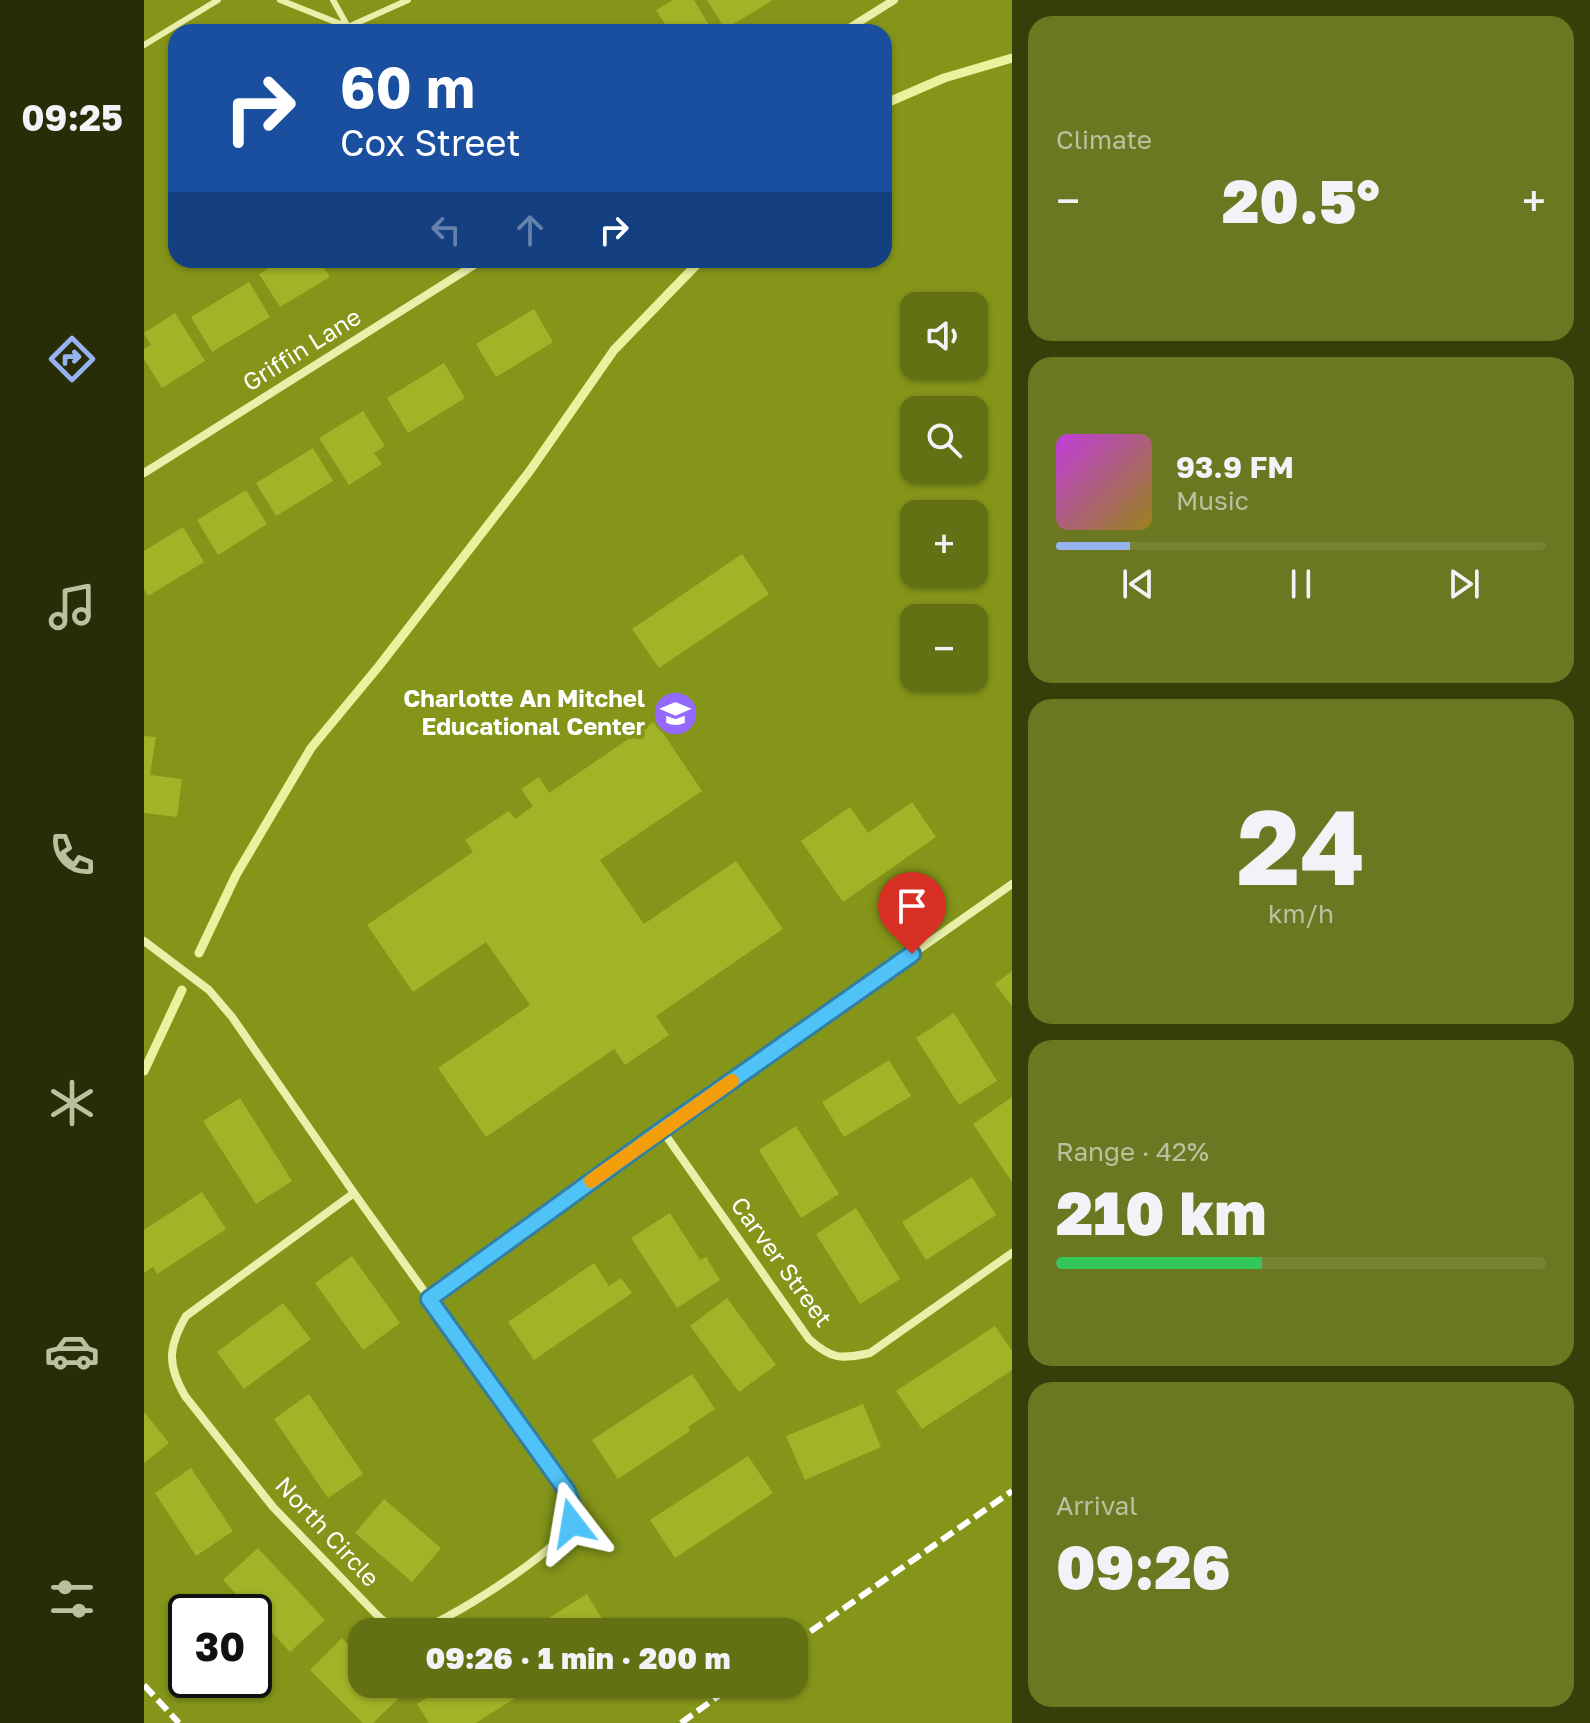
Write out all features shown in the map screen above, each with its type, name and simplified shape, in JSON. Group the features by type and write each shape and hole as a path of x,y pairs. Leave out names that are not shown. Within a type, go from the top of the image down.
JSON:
{"street":[{"path":"856,24 894,0"},
{"name":"Griffin Lane","path":"144,473 469,268"},
{"path":"429,1299 662,1130 1012,884"},
{"name":"North Circle","path":"144,941 209,990 232,1017 567,1491 573,1507 572,1523 553,1547 452,1615 432,1626 410,1632 391,1627 376,1614 273,1507 185,1396 174,1378 171,1356 176,1334 186,1316 354,1193"},
{"name":"Carver Street","path":"662,1130 809,1339 826,1354 847,1358 870,1353 1012,1253"}],"lane":[{"path":"179,24 218,0"},
{"path":"280,0 340,24"},
{"path":"333,0 346,24"},
{"path":"355,24 408,0"},
{"path":"144,45 168,30"}],"building":[{"path":"673,0 694,0 708,24 665,24 656,10"},
{"path":"707,0 773,0 733,24 722,24"},
{"path":"269,268 324,268 330,277 280,307 259,274"},
{"path":"249,282 270,317 212,352 191,317"},
{"path":"534,309 553,342 496,377 476,344"},
{"path":"175,313 205,361 162,388 144,359 144,349 151,345 144,333"},
{"path":"444,363 465,398 408,433 387,398"},
{"path":"363,411 385,446 374,453 382,464 349,485 319,438"},
{"path":"313,448 333,481 276,516 256,483"},
{"path":"246,490 267,524 218,555 197,520"},
{"path":"183,527 204,562 148,596 144,589 144,551"},
{"path":"742,554 769,594 659,668 632,629"},
{"path":"655,721 702,791 600,860 644,924 736,861 783,929 656,1016 669,1035 625,1065 614,1049 486,1137 438,1068 530,1005 486,942 413,992 367,925 473,852 465,840 509,811 515,819 533,806 521,789 539,777 549,793"},
{"path":"144,736 156,737 150,775 182,779 177,817 144,813"},
{"path":"912,802 936,837 843,902 801,841 850,807 868,833"},
{"path":"1012,971 1012,1006 995,984"},
{"path":"954,1013 997,1081 959,1105 916,1038"},
{"path":"889,1060 911,1096 844,1137 822,1102"},
{"path":"1012,1097 1012,1182 973,1124"},
{"path":"240,1098 292,1181 256,1204 203,1121"},
{"path":"796,1126 839,1194 801,1218 759,1150"},
{"path":"972,1177 996,1215 926,1260 902,1222"},
{"path":"202,1192 226,1229 157,1274 153,1267 144,1273 144,1230"},
{"path":"856,1208 900,1279 860,1304 816,1234"},
{"path":"670,1213 700,1260 706,1257 720,1280 677,1308 631,1238"},
{"path":"352,1256 400,1323 363,1350 315,1283"},
{"path":"594,1263 609,1286 621,1278 632,1293 534,1360 508,1322"},
{"path":"727,1298 776,1365 739,1392 690,1326"},
{"path":"283,1303 311,1339 244,1389 217,1352"},
{"path":"995,1326 1012,1351 1012,1370 922,1429 896,1391"},
{"path":"692,1374 715,1409 688,1427 690,1431 618,1479 592,1440"},
{"path":"309,1394 363,1474 328,1498 274,1419"},
{"path":"863,1404 881,1447 805,1480 786,1436"},
{"path":"144,1412 169,1443 144,1463"},
{"path":"748,1456 773,1493 675,1558 650,1520"},
{"path":"191,1468 233,1531 196,1556 155,1493"},
{"path":"384,1499 441,1548 412,1582 355,1533"},
{"path":"258,1548 325,1620 290,1652 272,1633 272,1594 236,1594 223,1580"},
{"path":"587,1594 602,1618 548,1618"},
{"path":"342,1638 348,1644 348,1698 399,1698 373,1723 363,1723 310,1670"},
{"path":"427,1698 515,1698 476,1723 429,1723 417,1704"}],"waterway":[{"path":"892,101 944,78 1012,58"},
{"path":"199,953 236,875 311,748 379,666 529,472 614,350 693,268"},
{"path":"144,1071 182,990"}],"railway":[{"path":"808,1633 1012,1491"},
{"path":"144,1685 179,1723"},
{"path":"681,1723 716,1698"}],"slow traffic":[{"path":"591,1181 732,1081"}],"place":[{"name":"Charlotte An Mitchel Educational Center","path":"676,713"}],"route":[{"path":"572,1523 573,1507 567,1491 429,1299 912,954"}]}
